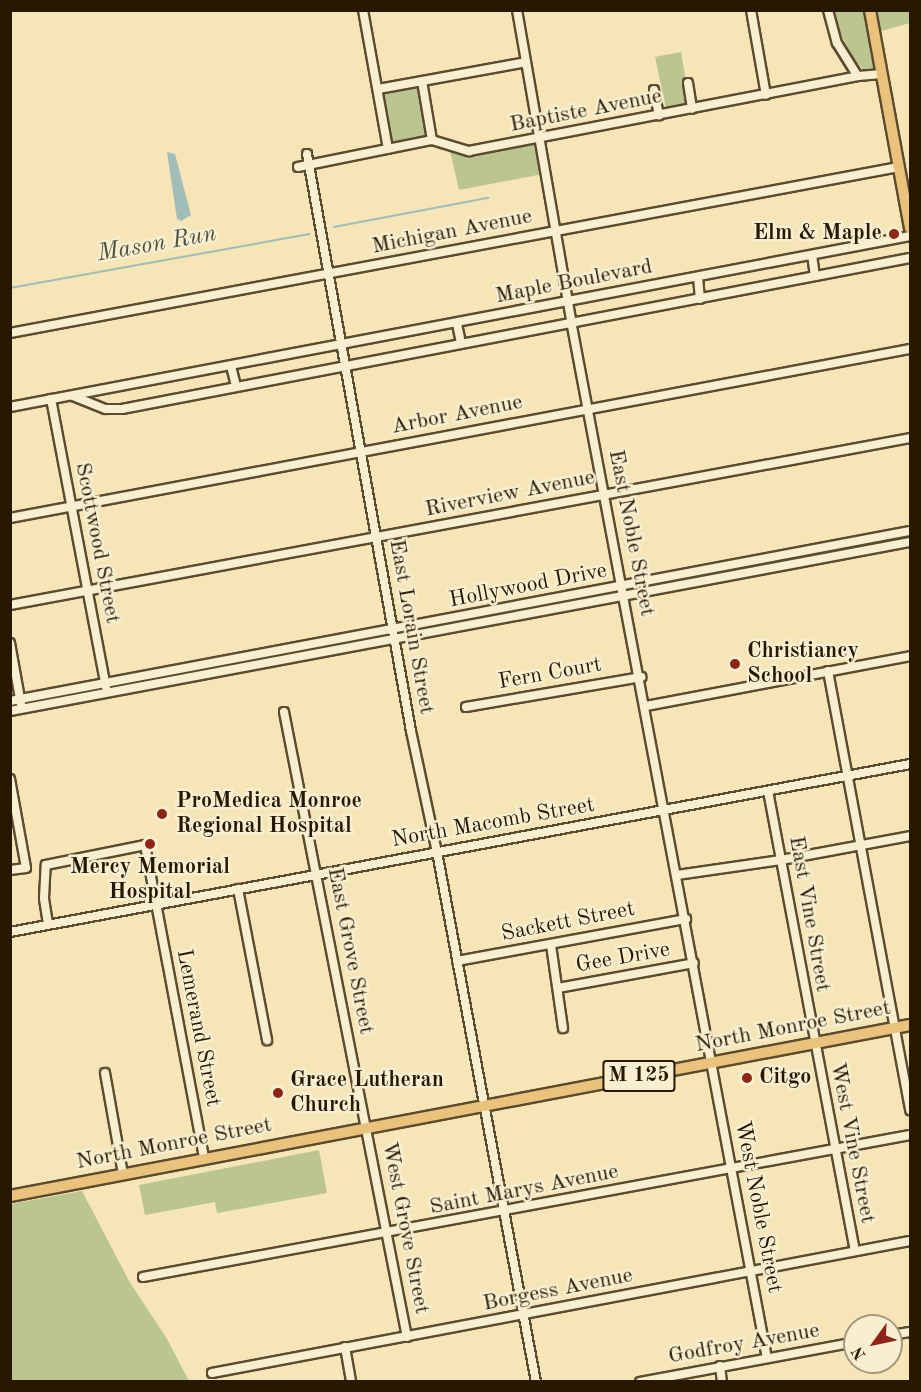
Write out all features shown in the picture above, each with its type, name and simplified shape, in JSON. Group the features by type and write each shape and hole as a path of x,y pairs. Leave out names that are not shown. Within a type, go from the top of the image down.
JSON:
{"main road":[{"path":"870,10 910,228"},
{"name":"North Monroe Street","path":"10,1196 910,1024"}],"street":[{"path":"363,10 388,149"},
{"name":"East Noble Street","path":"517,10 568,301 713,1062"},
{"path":"751,10 766,95"},
{"path":"828,10 837,43 858,76"},
{"path":"378,89 526,62"},
{"name":"Baptiste Avenue","path":"298,167 432,140 469,151 858,76 882,74"},
{"path":"422,81 432,140"},
{"path":"688,83 692,109"},
{"path":"654,90 658,116"},
{"name":"East Lorain Street","path":"307,154 393,630 458,961 536,1382"},
{"name":"Michigan Avenue","path":"10,333 899,167"},
{"name":"Maple Boulevard","path":"10,407 457,324 910,236"},
{"path":"812,255 815,276"},
{"name":"Maple Boulevard","path":"72,395 106,409 122,409 910,258"},
{"path":"698,277 700,299"},
{"path":"457,324 461,343"},
{"name":"Arbor Avenue","path":"10,518 360,453 588,407 910,349"},
{"path":"231,366 236,386"},
{"path":"100,391 100,400 106,409"},
{"name":"Scottwood Street","path":"51,399 107,692"},
{"name":"Riverview Avenue","path":"10,605 910,438"},
{"name":"Hollywood Drive","path":"10,701 910,531"},
{"name":"Hollywood Drive","path":"10,711 910,542"},
{"path":"10,643 21,709"},
{"path":"646,706 910,656"},
{"path":"828,671 863,845 910,1110"},
{"name":"Fern Court","path":"466,707 640,677"},
{"name":"East Grove Street","path":"284,712 366,1127"},
{"name":"North Macomb Street","path":"10,932 910,764"},
{"path":"10,779 26,868 10,870"},
{"name":"East Vine Street","path":"768,791 815,1042"},
{"path":"677,875 781,860 910,836"},
{"name":"Lemerand Street","path":"48,924 44,898 46,865 145,845 204,1158"},
{"path":"238,889 267,1040"},
{"name":"Sackett Street","path":"458,961 686,919"},
{"path":"551,945 563,1028"},
{"name":"Gee Drive","path":"558,988 694,963"},
{"name":"West Vine Street","path":"815,1042 855,1251"},
{"name":"West Noble Street","path":"713,1062 749,1272 767,1358"},
{"path":"105,1073 123,1174"},
{"name":"West Grove Street","path":"366,1127 407,1336"},
{"name":"Saint Marys Avenue","path":"143,1278 910,1135"},
{"name":"Borgess Avenue","path":"212,1373 910,1241"},
{"name":"Godfroy Avenue","path":"640,1382 843,1344"},
{"path":"345,1347 351,1382"},
{"path":"720,1366 722,1382"}],"green space":[{"path":"834,11 864,11 875,69 873,71 864,71 853,57 840,33"},
{"path":"870,11 910,11 910,23 874,33"},
{"path":"681,52 689,100 687,105 666,108 655,57"},
{"path":"414,86 421,92 427,136 393,143 390,140 383,94"},
{"path":"534,142 539,146 543,174 459,190 449,146 459,149"},
{"path":"319,1150 327,1193 217,1213 215,1202 145,1215 139,1185"},
{"path":"82,1191 129,1281 167,1339 189,1381 11,1381 11,1204"}],"water":[{"path":"167,152 175,154 191,215 181,221 177,219"}],"waterway":[{"name":"Mason Run","path":"334,227 488,198"},
{"name":"Mason Run","path":"10,288 309,234"}],"place":[{"name":"Elm & Maple","path":"894,234"},
{"name":"Christiancy School","path":"735,664"},
{"name":"ProMedica Monroe Regional Hospital","path":"162,814"},
{"name":"Mercy Memorial Hospital","path":"150,844"},
{"name":"Citgo","path":"747,1078"},
{"name":"Grace Lutheran Church","path":"278,1093"}]}
